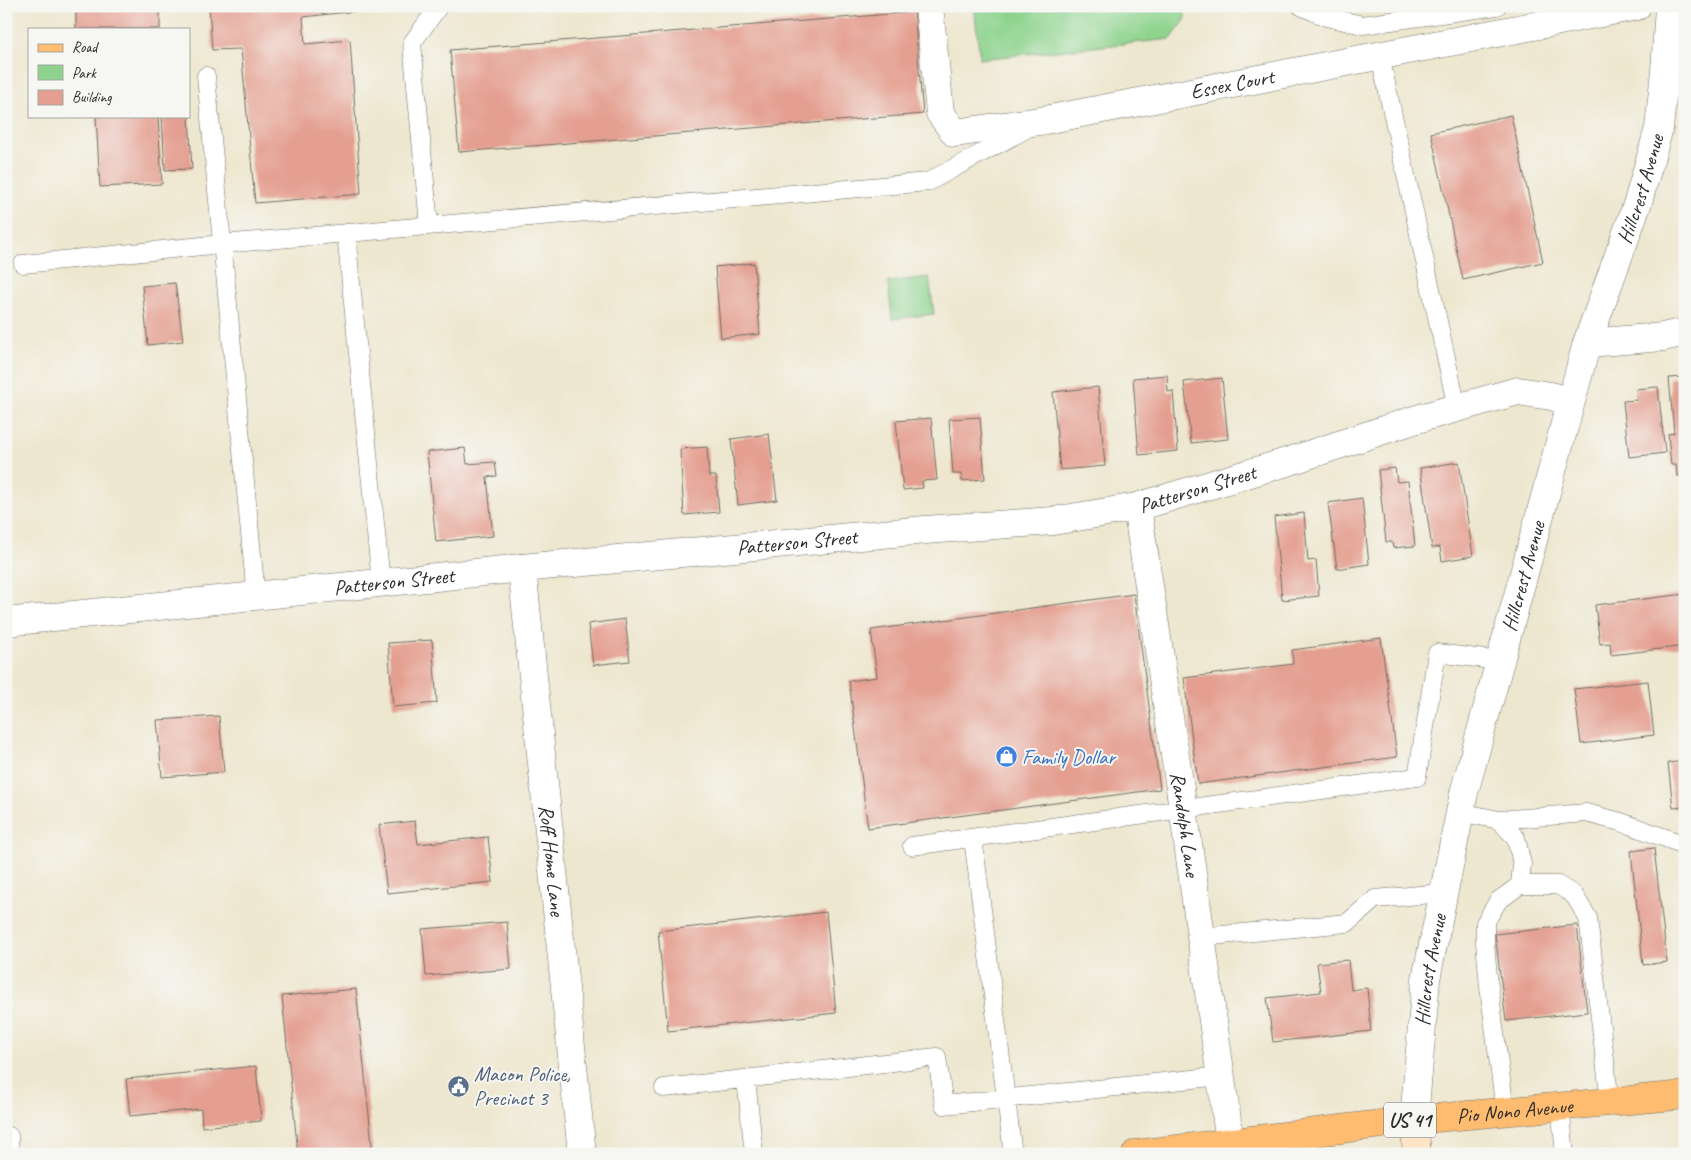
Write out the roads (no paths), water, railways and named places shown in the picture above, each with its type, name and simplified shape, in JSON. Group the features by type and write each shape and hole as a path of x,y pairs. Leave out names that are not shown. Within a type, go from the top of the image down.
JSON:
{"main road":[{"name":"Pio Nono Avenue","path":"1136,1154 1414,1120 1685,1095"}],"street":[{"name":"Essex Court","path":"930,6 940,114 955,133 1040,121 1638,6"},
{"name":"Hillcrest Avenue","path":"1417,1154 1414,1120 1426,979 1464,793 1587,343 1638,202 1659,128 1669,6"},
{"path":"1587,343 1663,337 1685,332"},
{"name":"Patterson Street","path":"6,622 522,568 925,530 1053,521 1137,507 1457,408 1518,391 1551,396 1570,402"},
{"name":"Randolph Lane","path":"1137,507 1183,808 1230,1142"},
{"name":"Roff Home Lane","path":"522,568 582,1154"}],"lane":[{"path":"429,226 412,43 439,6"},
{"path":"1301,6 1326,17 1363,25 1497,6"},
{"path":"1380,56 1457,408"},
{"path":"206,76 256,596"},
{"path":"23,264 222,244 928,182 1040,121"},
{"path":"346,233 381,583"},
{"path":"912,846 1417,777 1437,653 1500,661"},
{"path":"1460,812 1499,820 1586,813 1621,822 1685,845"},
{"path":"1499,820 1516,838 1522,864 1520,885"},
{"path":"974,838 1013,1154"},
{"path":"1505,1111 1489,987 1485,923 1498,901 1520,885 1558,885 1574,895 1588,918 1610,1102"},
{"path":"1201,937 1347,922 1375,899 1444,893"},
{"path":"664,1088 937,1057 944,1104 1221,1076"},
{"path":"746,1079 754,1154"},
{"path":"1560,1106 1565,1154"},
{"path":"9,1136 10,1154"}],"place":[{"name":"Family Dollar","path":"1006,757"},
{"name":"Macon Police, Precinct 3","path":"458,1086"}]}
